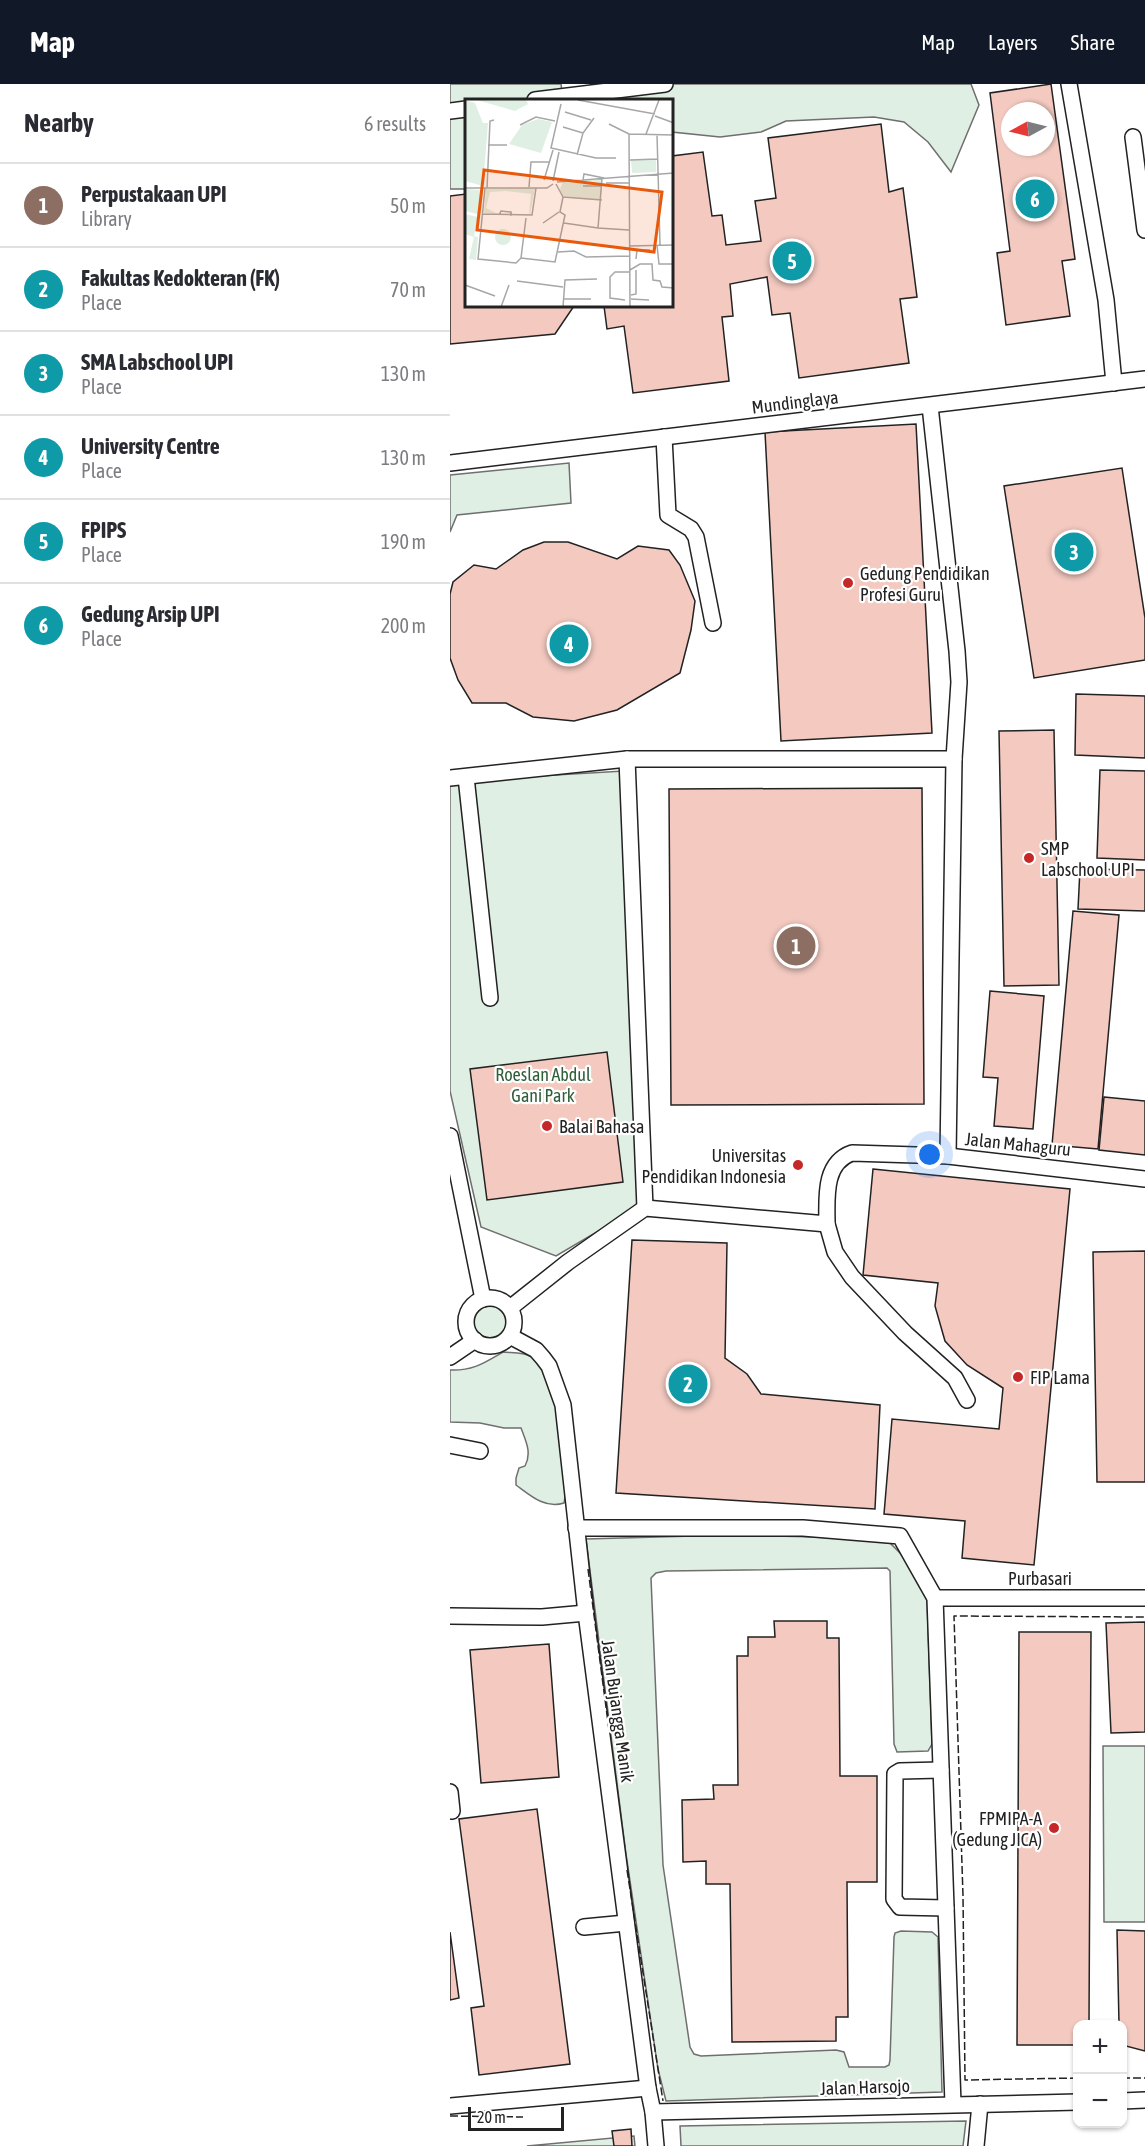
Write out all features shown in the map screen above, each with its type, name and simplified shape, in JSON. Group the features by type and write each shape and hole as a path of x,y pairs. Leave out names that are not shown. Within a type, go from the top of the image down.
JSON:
{"lane":[{"path":"543,99 665,84"},
{"path":"1069,84 1106,300 1114,383"},
{"path":"450,111 465,109"},
{"path":"1133,137 1145,230"},
{"name":"Mundinglaya","path":"450,463 1145,379"},
{"path":"930,406 959,682 954,759 948,1156"},
{"path":"664,437 668,515 691,529 696,537 713,623"},
{"path":"450,778 627,759 954,759"},
{"path":"627,759 645,1208"},
{"path":"466,777 490,998"},
{"path":"450,1136 483,1299"},
{"name":"Jalan Mahaguru","path":"827,1224 827,1186 836,1162 852,1153 948,1156 1145,1179"},
{"path":"510,1308 568,1262 645,1208 827,1224 835,1251 852,1277 905,1333 955,1378 967,1400"},
{"path":"492,1298 502,1301 510,1308 514,1317 514,1327 510,1336 503,1343 493,1346 483,1345 469,1332 466,1323 468,1313 474,1304 483,1299 492,1298"},
{"name":"Jalan Bujangga Manik","path":"510,1336 536,1350 543,1358 549,1366 563,1405 586,1613 656,2146"},
{"path":"450,1357 475,1340"},
{"path":"450,1445 480,1451"},
{"path":"576,1528 803,1528 900,1536 935,1598 953,2104"},
{"name":"Purbasari","path":"935,1598 1145,1598"},
{"path":"450,1616 542,1617 586,1613"},
{"path":"941,1770 900,1771 895,1774 894,1899 900,1907 946,1908"},
{"path":"450,1792 452,1811"},
{"path":"584,1927 626,1923"},
{"path":"450,2106 648,2088"},
{"path":"1127,2101 1145,2100"},
{"name":"Jalan Harsojo","path":"653,2112 1073,2102"},
{"path":"975,2146 980,2104"}],"green space":[{"path":"450,84 561,84 563,99 465,99 465,189 450,189"},
{"path":"590,84 971,84 979,105 951,172 928,142 904,122 874,117 786,121 761,132 720,137 674,132 674,99 603,99"},
{"path":"569,463 571,503 457,515 450,532 450,475"},
{"name":"Roeslan Abdul Gani Park","path":"624,771 641,1206 556,1256 481,1227 450,1091 450,781"},
{"path":"490,1302 498,1303 504,1308 509,1314 509,1330 504,1336 498,1341 490,1342 482,1341 476,1336 471,1330 470,1322 471,1314 476,1308 482,1303"},
{"path":"503,1352 530,1356 540,1365 548,1379 554,1397 561,1439 566,1491 564,1503 544,1503 516,1485 519,1468 525,1466 528,1456 528,1447 521,1428 450,1422 450,1370 472,1368"},
{"path":"730,1535 874,1541 890,1543 902,1555 927,1599 932,1744 928,1751 897,1752 894,1744 890,1571 887,1568 666,1571 656,1573 651,1578 663,1865 690,2047 694,2054 701,2056 836,2050 844,2052 849,2067 885,2067 889,2065 890,2060 895,1933 901,1931 932,1932 938,1937 942,2092 666,2101 658,2069 626,1854 586,1539"},
{"path":"1103,1746 1145,1746 1145,1922 1104,1922"},
{"path":"966,2121 963,2146 681,2146 680,2126"},
{"path":"634,2136 635,2146 527,2146"}],"building":[{"path":"1051,84 1053,102 1001,102 1001,156 1055,156 1055,113 1075,259 1062,261 1070,316 1006,325 997,253 1010,251 990,93"},
{"path":"881,124 889,192 903,188 917,297 900,299 909,363 799,378 790,313 772,315 767,277 730,284 733,316 722,317 729,381 633,393 624,326 607,329 604,308 674,308 674,156 703,152 712,216 722,215 726,245 761,241 755,201 776,198 768,138"},
{"path":"465,194 465,308 573,308 555,334 450,344 450,196"},
{"name":"Gedung Pendidikan Profesi Guru","path":"916,424 932,733 781,741 765,432"},
{"path":"1122,468 1145,618 1145,660 1034,678 1004,486"},
{"path":"544,542 568,542 617,559 638,546 669,550 680,565 695,601 691,630 680,673 617,710 574,721 533,717 506,703 472,703 458,680 450,658 450,594 453,582 474,565 496,569 523,550"},
{"path":"1076,694 1145,696 1145,758 1075,755"},
{"name":"SMP Labschool UPI","path":"1054,730 1059,985 1004,986 999,731"},
{"path":"1100,770 1145,771 1145,860 1097,858"},
{"path":"922,788 924,1104 671,1105 669,789"},
{"path":"1080,869 1145,870 1145,911 1078,909"},
{"path":"1073,911 1119,915 1098,1149 1052,1145"},
{"path":"990,991 1044,996 1033,1129 994,1126 998,1078 983,1077"},
{"name":"Balai Bahasa","path":"607,1052 623,1182 487,1200 470,1069"},
{"path":"1104,1097 1145,1101 1145,1155 1099,1150"},
{"name":"FIP Lama","path":"873,1169 1070,1189 1034,1565 962,1558 965,1521 884,1514 892,1419 999,1429 1003,1388 967,1365 945,1341 935,1306 938,1283 863,1275"},
{"path":"632,1240 727,1243 725,1358 747,1374 761,1394 880,1405 875,1509 616,1493"},
{"path":"1145,1251 1145,1482 1097,1482 1093,1252"},
{"path":"774,1621 827,1621 827,1638 839,1638 840,1776 877,1776 877,1882 847,1882 848,2017 836,2017 836,2041 732,2042 730,1884 706,1884 706,1861 683,1862 682,1800 714,1799 713,1785 738,1785 737,1656 748,1656 748,1637 775,1637"},
{"path":"1145,1622 1145,1732 1111,1733 1106,1623"},
{"name":"FPMIPA-A (Gedung JICA)","path":"1019,1632 1091,1632 1089,2020 1073,2020 1073,2045 1017,2045"},
{"path":"549,1644 559,1777 481,1783 470,1650"},
{"path":"537,1809 570,2064 479,2075 471,2008 484,2006 459,1819"},
{"path":"1117,1930 1145,1931 1145,2051 1127,2046 1127,2020 1119,2020"},
{"path":"450,1932 459,1998 450,2000"},
{"path":"631,2129 632,2146 614,2146 612,2131"}],"fence":[{"path":"588,1569 609,1730"},
{"path":"1073,2078 965,2080 963,1896 954,1616 1145,1617"},
{"path":"627,1870 663,2101"},
{"path":"1127,2078 1145,2078"},
{"path":"450,2116 523,2117"}],"place":[{"name":"Gedung Arsip UPI","path":"1035,199"},
{"name":"FPIPS","path":"792,261"},
{"name":"SMA Labschool UPI","path":"1074,552"},
{"name":"Gedung Pendidikan Profesi Guru","path":"848,583"},
{"name":"University Centre","path":"569,644"},
{"name":"SMP Labschool UPI","path":"1029,858"},
{"name":"Perpustakaan UPI","path":"796,946"},
{"name":"Balai Bahasa","path":"547,1126"},
{"name":"Universitas Pendidikan Indonesia","path":"798,1165"},
{"name":"FIP Lama","path":"1018,1377"},
{"name":"Fakultas Kedokteran (FK)","path":"688,1384"},
{"name":"FPMIPA-A (Gedung JICA)","path":"1054,1828"}]}
